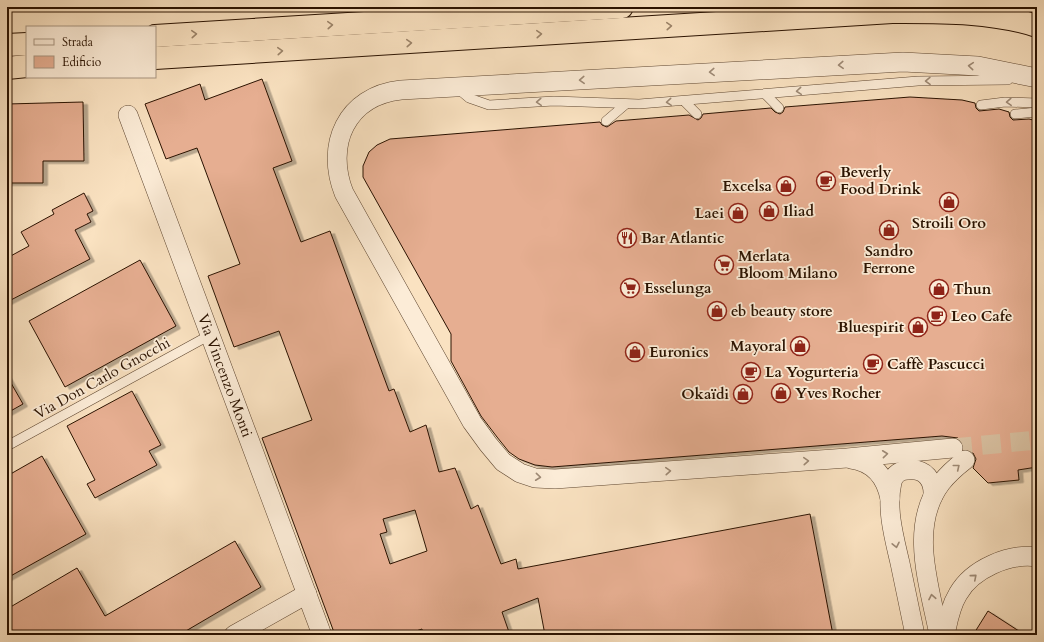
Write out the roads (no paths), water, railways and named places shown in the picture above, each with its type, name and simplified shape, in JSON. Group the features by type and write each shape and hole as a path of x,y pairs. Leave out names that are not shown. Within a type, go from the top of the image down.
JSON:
{"highway":[{"path":"156,36 622,7"},
{"path":"156,58 892,12 941,12 992,16 1037,26"},
{"path":"7,45 26,44"},
{"path":"7,68 26,66"}],"street":[{"path":"939,635 924,553 925,520 933,496 950,473 959,454 847,458 563,478 535,478 520,473 503,462 472,422 458,397 344,193 338,178 338,148 342,132 349,118 360,105 387,91 903,62 978,66 1037,78"},
{"name":"Via Vincenzo Monti","path":"128,115 322,635"},
{"path":"847,458 868,463 880,473 888,489 891,507"},
{"path":"915,635 890,520 892,481 900,472 906,470 920,471 926,474 931,480 933,496"},
{"path":"945,635 950,612 958,593 975,574 1012,557 1037,556"},
{"path":"234,635 307,594"}],"lane":[{"path":"455,87 469,98 489,105 554,101 626,104 684,101 918,81 998,79 1037,84"},
{"path":"765,94 778,108"},
{"path":"684,101 697,114"},
{"path":"981,105 1005,102 1037,103"},
{"path":"606,121 626,104"},
{"path":"1015,114 1037,112"},
{"name":"Via Don Carlo Gnocchi","path":"7,446 210,335"},
{"path":"457,373 458,397"}],"tunnel":[{"path":"953,448 1037,440"}],"place":[{"name":"Beverly Food Drink","path":"826,181"},
{"name":"Excelsa","path":"786,186"},
{"name":"Stroili Oro","path":"949,202"},
{"name":"Iliad","path":"769,211"},
{"name":"Laei","path":"738,213"},
{"name":"Sandro Ferrone","path":"889,230"},
{"name":"Bar Atlantic","path":"627,238"},
{"name":"Merlata Bloom Milano","path":"724,265"},
{"name":"Esselunga","path":"630,288"},
{"name":"Thun","path":"939,289"},
{"name":"eb beauty store","path":"717,311"},
{"name":"Leo Cafe","path":"937,316"},
{"name":"Bluespirit","path":"918,327"},
{"name":"Mayoral","path":"800,346"},
{"name":"Euronics","path":"635,352"},
{"name":"Caffè Pascucci","path":"873,364"},
{"name":"La Yogurteria","path":"751,372"},
{"name":"Yves Rocher","path":"781,393"},
{"name":"Okaïdi","path":"743,394"}]}
